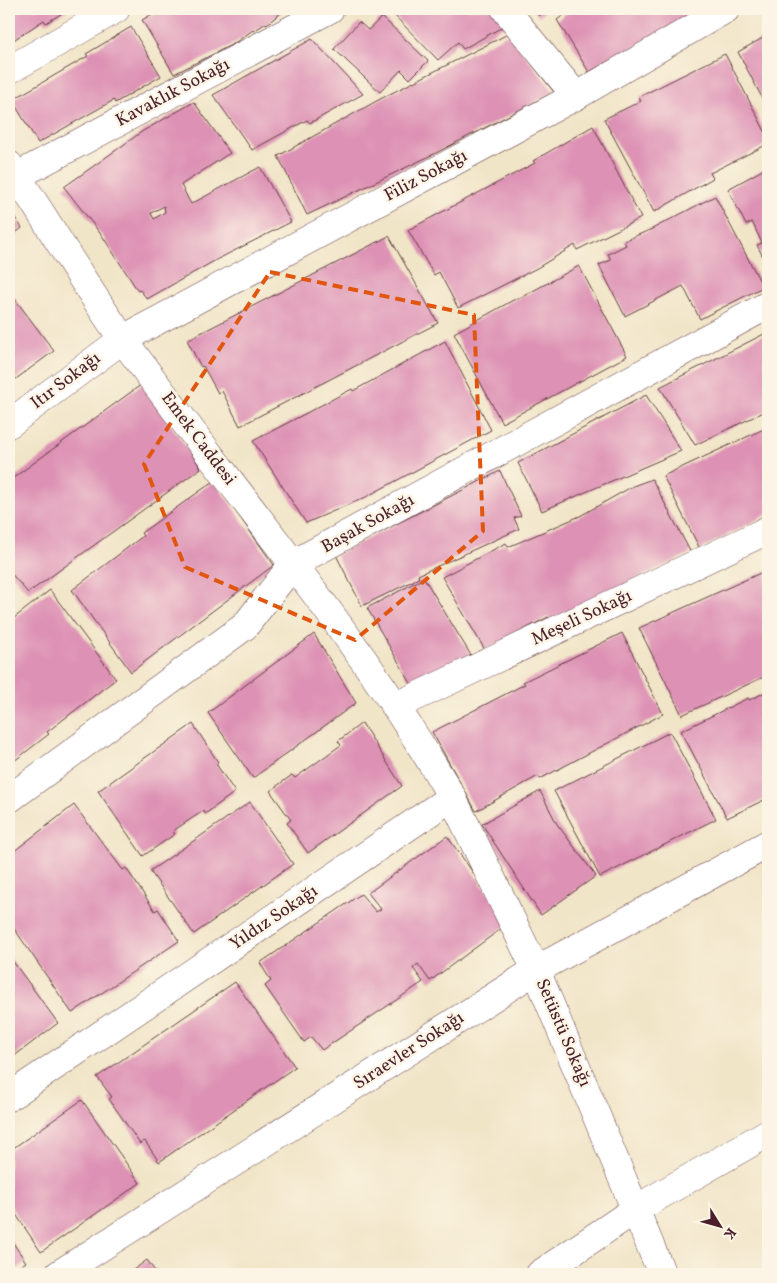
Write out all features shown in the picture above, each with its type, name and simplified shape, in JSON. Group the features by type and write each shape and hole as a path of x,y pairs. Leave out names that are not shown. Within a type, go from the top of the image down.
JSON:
{"street":[{"path":"9,70 116,9"},
{"name":"Kavaklık Sokağı","path":"13,171 330,9"},
{"path":"505,9 576,96"},
{"name":"Filiz Sokağı","path":"123,339 576,96 726,9"},
{"name":"Emek Caddesi","path":"13,171 123,339 293,564 396,706"},
{"name":"Başak Sokağı","path":"9,799 245,626 293,564 768,305"},
{"name":"Itır Sokağı","path":"9,424 123,339"},
{"name":"Meşeli Sokağı","path":"396,706 768,530"},
{"path":"396,706 452,798"},
{"name":"Setüstü Sokağı","path":"452,798 536,970 662,1274"},
{"name":"Yıldız Sokağı","path":"9,1097 452,798"},
{"name":"Sıraevler Sokağı","path":"58,1274 536,970 768,844"},
{"path":"540,1274 636,1210 768,1133"}],"highlighted area":[{"path":"270,272 474,315 483,531 355,640 185,567 144,464"}],"building":[{"path":"9,9 69,9 46,23 44,20 9,43"},
{"path":"161,9 286,9 267,24 253,30 233,44 174,74 142,20"},
{"path":"393,9 498,9 508,24 463,49 458,42 438,60 390,11"},
{"path":"532,9 548,9 539,16"},
{"path":"572,9 696,9 698,12 589,72 557,20"},
{"path":"382,17 428,61 410,79 401,70 380,92 334,49 359,22 368,30"},
{"path":"131,27 161,76 115,103 114,100 38,143 12,100 88,56 86,54"},
{"path":"508,34 554,92 434,154 307,215 278,156 382,98"},
{"path":"768,35 768,109 738,52"},
{"path":"312,39 363,94 310,123 307,120 252,150 213,95"},
{"path":"725,54 768,137 768,144 710,173 713,178 654,212 604,119 641,101 639,97"},
{"path":"194,102 230,153 181,185 191,204 260,167 291,222 216,260 147,299 140,290 138,291 103,237 64,187 143,131","holes":["164,206 165,212 154,219 151,213"]},
{"path":"593,126 641,218 577,250 575,245 537,268 458,308 439,272 434,275 408,230 535,163 533,161"},
{"path":"768,167 768,267 757,245 762,243 752,222 746,225 728,189"},
{"path":"715,196 763,287 700,319 683,286 625,316 599,265 611,260 608,254 626,245 624,241 652,229"},
{"path":"9,208 22,228 9,238"},
{"path":"389,236 438,323 240,426 222,391 218,393 203,366 201,367 187,340"},
{"path":"579,266 627,356 502,423 454,333"},
{"path":"9,291 54,351 9,384"},
{"path":"768,332 768,410 695,445 660,387"},
{"path":"445,341 491,430 364,498 306,523 253,441 352,389 353,391"},
{"path":"142,384 201,468 28,593 9,571 9,481"},
{"path":"646,395 681,451 542,511 518,463"},
{"path":"768,427 768,514 700,549 663,476"},
{"path":"500,471 521,516 514,518 519,529 418,575 419,578 362,606 336,555"},
{"path":"652,479 691,553 550,620 548,617 485,650 442,577 506,543 508,547 580,516 633,486"},
{"path":"214,481 274,565 131,672 72,590 143,536 141,533"},
{"path":"767,570 768,675 682,715 639,628"},
{"path":"424,578 472,657 413,687 367,608"},
{"path":"50,590 116,679 47,732 49,734 9,765 9,622"},
{"path":"622,633 663,714 540,779 538,776 476,811 432,732 525,684 523,682"},
{"path":"314,634 356,703 253,778 208,713"},
{"path":"768,691 768,798 727,818 681,731 748,698 749,700"},
{"path":"362,723 402,786 308,853 287,823 291,820 270,791 292,775 295,778 341,745 338,741"},
{"path":"193,724 235,792 205,814 203,811 173,831 175,834 143,856 98,791"},
{"path":"670,732 716,819 600,877 554,791"},
{"path":"540,791 557,824 596,876 541,915 482,824"},
{"path":"250,802 293,864 194,934 150,871"},
{"path":"74,805 123,870 126,868 155,911 158,909 179,941 72,1013 9,921 9,855"},
{"path":"447,836 509,923 430,981 418,964 413,968 423,982 322,1050 311,1037 304,1042 265,986 271,981 260,963 361,894 376,912 381,909 368,893"},
{"path":"9,956 58,1023 9,1060"},
{"path":"235,982 295,1067 159,1162 145,1141 140,1144 109,1099 112,1097 97,1077"},
{"path":"82,1100 140,1183 41,1252 9,1204 9,1151"},
{"path":"9,1237 26,1262 9,1274"},
{"path":"147,1260 157,1274 128,1274"}]}
